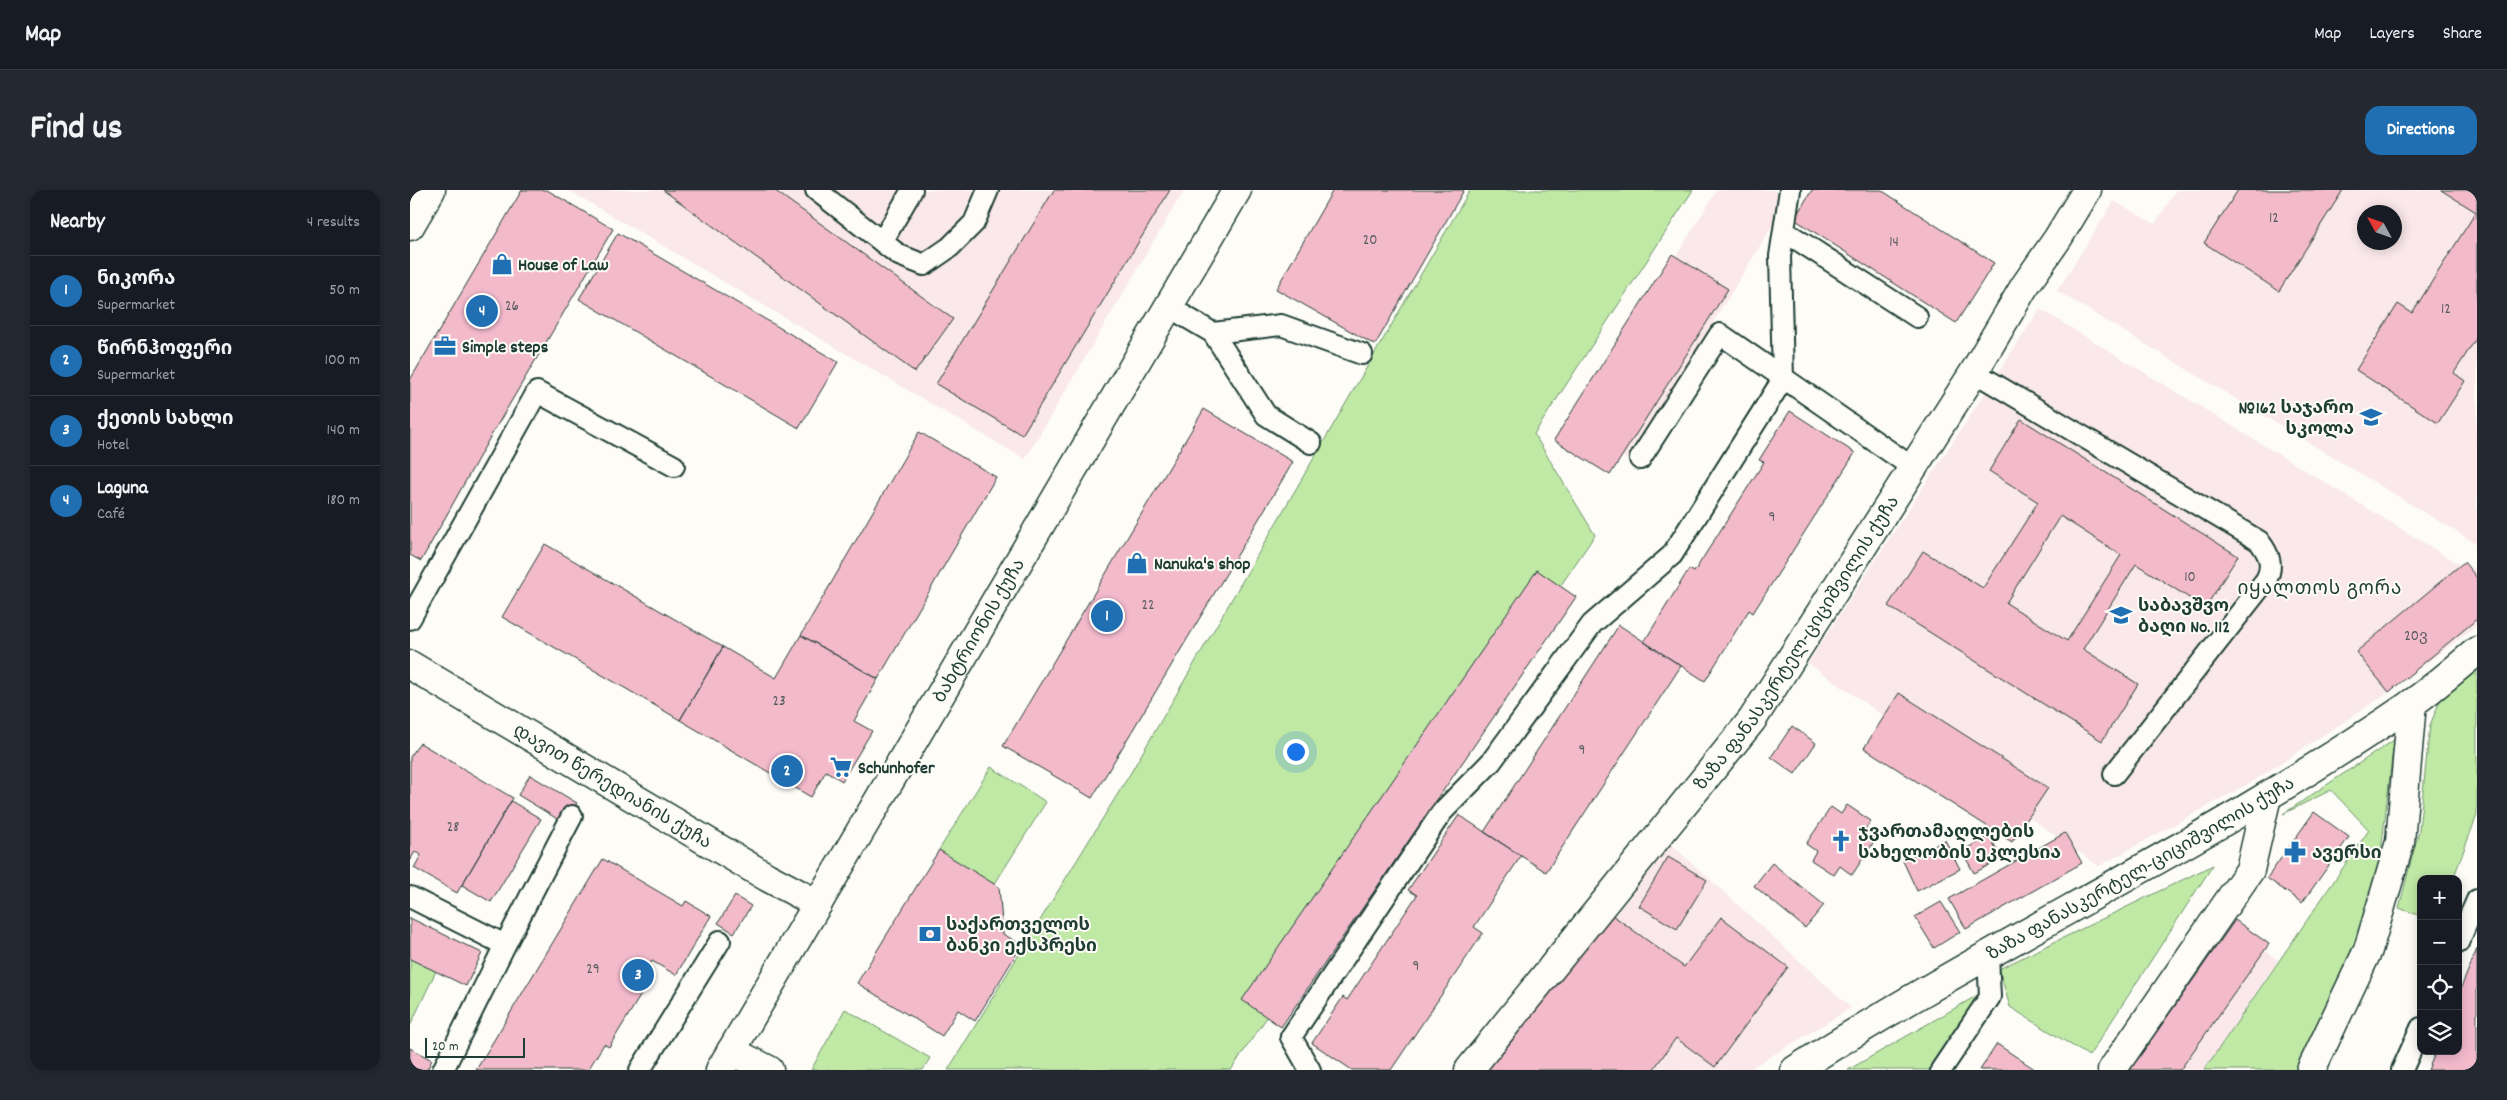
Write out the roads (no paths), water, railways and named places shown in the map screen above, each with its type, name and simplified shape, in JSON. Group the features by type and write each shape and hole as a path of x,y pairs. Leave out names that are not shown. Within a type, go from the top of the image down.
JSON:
{"street":[{"path":"410,226 431,190"},
{"name":"ბახტრიონის ქუჩა","path":"726,1061 1237,190"},
{"name":"ზაზა ფანასკერტელ-ციციშვილის ქუჩა","path":"1469,1070 1752,720 1974,372 2024,287 2058,238 2084,191"},
{"name":"ზაზა ფანასკერტელ-ციციშვილის ქუჩა","path":"1795,1070 1874,1019 2267,796 2412,704 2477,651"},
{"name":"დავით წერედიანის ქუჩა","path":"410,665 767,877 818,904"},
{"path":"2312,1070 2368,950 2400,842 2412,704"},
{"path":"2112,1070 2250,870 2267,796"},
{"path":"726,1061 769,1070"}],"lane":[{"path":"882,242 912,190"},
{"path":"819,191 899,255 924,265 950,247 974,223 988,190"},
{"path":"1310,1070 1291,1037 1437,820 1491,762 1592,624 1672,555 1783,379 1780,256 1790,190"},
{"path":"1784,231 1917,317"},
{"path":"1169,307 1213,333 1266,415 1311,443"},
{"path":"1213,333 1281,325 1362,354"},
{"path":"1640,460 1720,334 1912,468"},
{"path":"1974,372 2259,540 2268,555 2271,570 2266,580 2114,774"},
{"path":"410,619 537,392 674,466"},
{"path":"444,1070 505,945 572,816"},
{"path":"410,897 505,945"},
{"path":"2462,934 2477,900"},
{"path":"640,1070 720,941"},
{"path":"1941,1070 1990,998 1988,956"},
{"path":"2402,1070 2417,1037"}],"place":[{"name":"House of Law","path":"502,264"},
{"name":"Laguna","path":"482,311"},
{"name":"Simple steps","path":"445,346"},
{"name":"№162 საჯარო სკოლა","path":"2371,417"},
{"name":"Nanuka's shop","path":"1137,563"},
{"name":"საბავშვო ბაღი No. 112","path":"2121,615"},
{"name":"ნიკორა","path":"1107,616"},
{"name":"Schunhofer","path":"841,767"},
{"name":"წირნჰოფერი","path":"787,771"},
{"name":"ჯვართამაღლების სახელობის ეკლესია","path":"1841,841"},
{"name":"ავერსი","path":"2295,852"},
{"name":"საქართველოს ბანკი ექსპრესი","path":"930,934"},
{"name":"ქეთის სახლი","path":"638,975"}],"district":[{"name":"იყალთოს გორა","path":"2320,587"}]}
